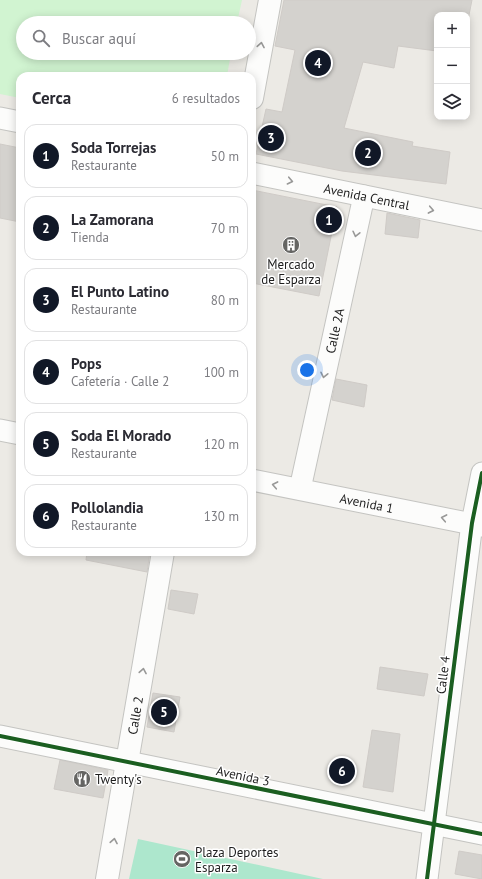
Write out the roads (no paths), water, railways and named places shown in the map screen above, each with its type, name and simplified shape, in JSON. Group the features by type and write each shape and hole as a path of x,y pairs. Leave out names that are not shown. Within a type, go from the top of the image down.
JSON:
{"street":[{"path":"256,76 270,0"},
{"path":"0,118 16,121"},
{"name":"Avenida Central","path":"256,174 482,220"},
{"name":"Calle 2A","path":"300,489 364,196"},
{"path":"0,430 16,433"},
{"name":"Calle 4","path":"427,879 477,524 482,473"},
{"name":"Avenida 1","path":"256,481 477,524"},
{"name":"Calle 2","path":"107,879 162,556"},
{"name":"Avenida 3","path":"0,736 434,826 482,834"}],"place":[{"name":"Pops","path":"318,63"},
{"name":"El Punto Latino","path":"271,138"},
{"name":"La Zamorana","path":"368,153"},
{"name":"Soda Torrejas","path":"329,220"},
{"name":"Mercado de Esparza","path":"291,245"},
{"name":"Soda El Morado","path":"164,712"},
{"name":"Pollolandia","path":"342,771"},
{"name":"Twenty's","path":"82,779"},
{"name":"Plaza Deportes Esparza","path":"182,859"}]}
